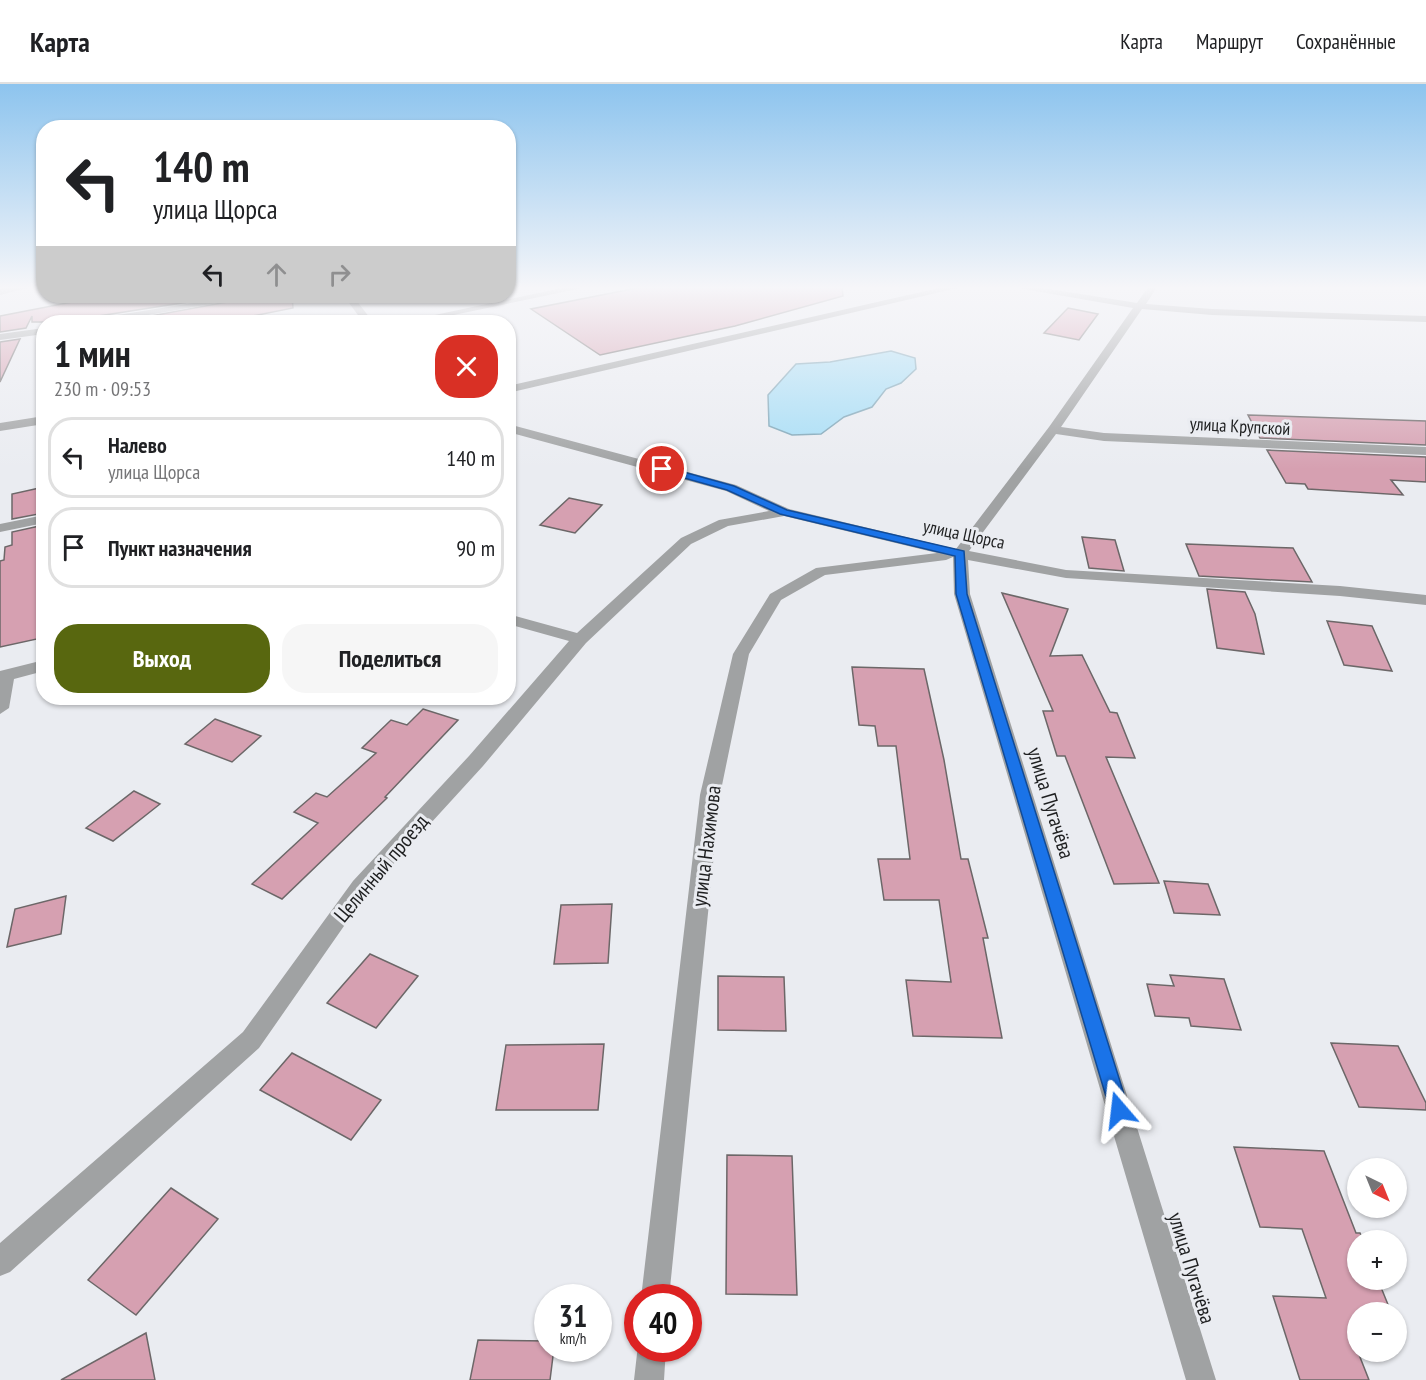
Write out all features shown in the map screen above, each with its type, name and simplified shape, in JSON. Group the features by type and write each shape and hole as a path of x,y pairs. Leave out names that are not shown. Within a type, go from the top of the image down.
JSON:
{"street":[{"path":"516,388 694,347"},
{"path":"960,554 1053,430 1111,347"},
{"path":"0,428 36,421"},
{"name":"улица Щорса","path":"516,430 731,488 784,512 960,554 1066,574 1340,591 1426,600"},
{"name":"улица Крупской","path":"1053,430 1104,437 1426,451"},
{"name":"Целинный проезд","path":"0,1262 251,1040 360,887 476,760 580,639 686,541 724,523 784,512"},
{"path":"0,528 36,521"},
{"name":"улица Нахимова","path":"657,1284 710,795 741,654 775,597 821,571 960,554"},
{"name":"улица Пугачёва","path":"960,554 962,594 1202,1380"},
{"path":"516,621 580,639"},
{"path":"0,708 3,676 36,667"},
{"path":"649,1380 650,1362"}],"water":[{"path":"891,351 915,358 916,369 901,383 886,389 872,407 844,417 821,434 792,435 769,426 768,395 796,364 830,362"}],"building":[{"path":"0,347 16,347 0,382"},
{"path":"589,347 635,347 600,355"},
{"path":"1248,415 1426,421 1426,445 1260,438"},
{"path":"1267,450 1426,457 1426,482 1391,480 1403,495 1308,489 1305,484 1286,483"},
{"path":"36,489 36,514 12,519 12,494"},
{"path":"569,498 602,505 575,533 540,525"},
{"path":"36,527 36,639 0,647 0,561 4,560 5,547 12,545 12,532"},
{"path":"1082,537 1115,540 1124,571 1089,568"},
{"path":"1186,544 1293,548 1312,582 1199,576"},
{"path":"1207,589 1245,592 1255,614 1264,654 1217,648"},
{"path":"1002,593 1068,609 1050,656 1082,655 1110,712 1117,713 1135,758 1106,757 1159,883 1114,884 1065,756 1057,756 1043,711 1053,711"},
{"path":"1327,621 1372,626 1392,671 1344,665"},
{"path":"852,667 924,669 944,760 961,859 968,859 988,938 983,938 1002,1038 913,1036 906,980 951,982 939,900 884,900 878,859 910,859 896,746 878,746 875,726 859,725"},
{"path":"423,709 458,720 385,797 387,798 282,899 252,884 318,823 294,812 316,793 327,797 376,753 362,748 391,720 407,725"},
{"path":"215,719 261,736 232,762 185,744"},
{"path":"134,791 160,804 113,841 86,828"},
{"path":"1164,881 1208,884 1220,915 1174,913"},
{"path":"66,896 61,934 7,947 15,909"},
{"path":"612,904 608,963 554,964 561,905"},
{"path":"370,954 418,976 376,1028 327,1003"},
{"path":"1170,975 1224,979 1241,1030 1191,1026 1189,1018 1155,1016 1147,984 1174,986"},
{"path":"718,976 784,977 786,1031 718,1030"},
{"path":"1331,1043 1398,1046 1426,1103 1426,1110 1359,1107"},
{"path":"604,1044 598,1110 496,1110 506,1045"},
{"path":"292,1053 381,1100 351,1140 260,1090"},
{"path":"1234,1147 1324,1151 1347,1210 1347,1218 1350,1218 1355,1230 1347,1230 1347,1290 1382,1290 1387,1302 1347,1302 1347,1362 1362,1362 1369,1380 1300,1380 1273,1296 1326,1298 1302,1229 1260,1227"},
{"path":"727,1155 792,1156 797,1295 726,1294"},
{"path":"171,1188 218,1219 136,1315 88,1280"},
{"path":"146,1333 155,1380 61,1380"},
{"path":"478,1340 534,1341 534,1362 552,1362 550,1380 470,1380"}],"route":[{"path":"662,469 731,488 784,512 960,554 962,594 1119,1110"}]}
